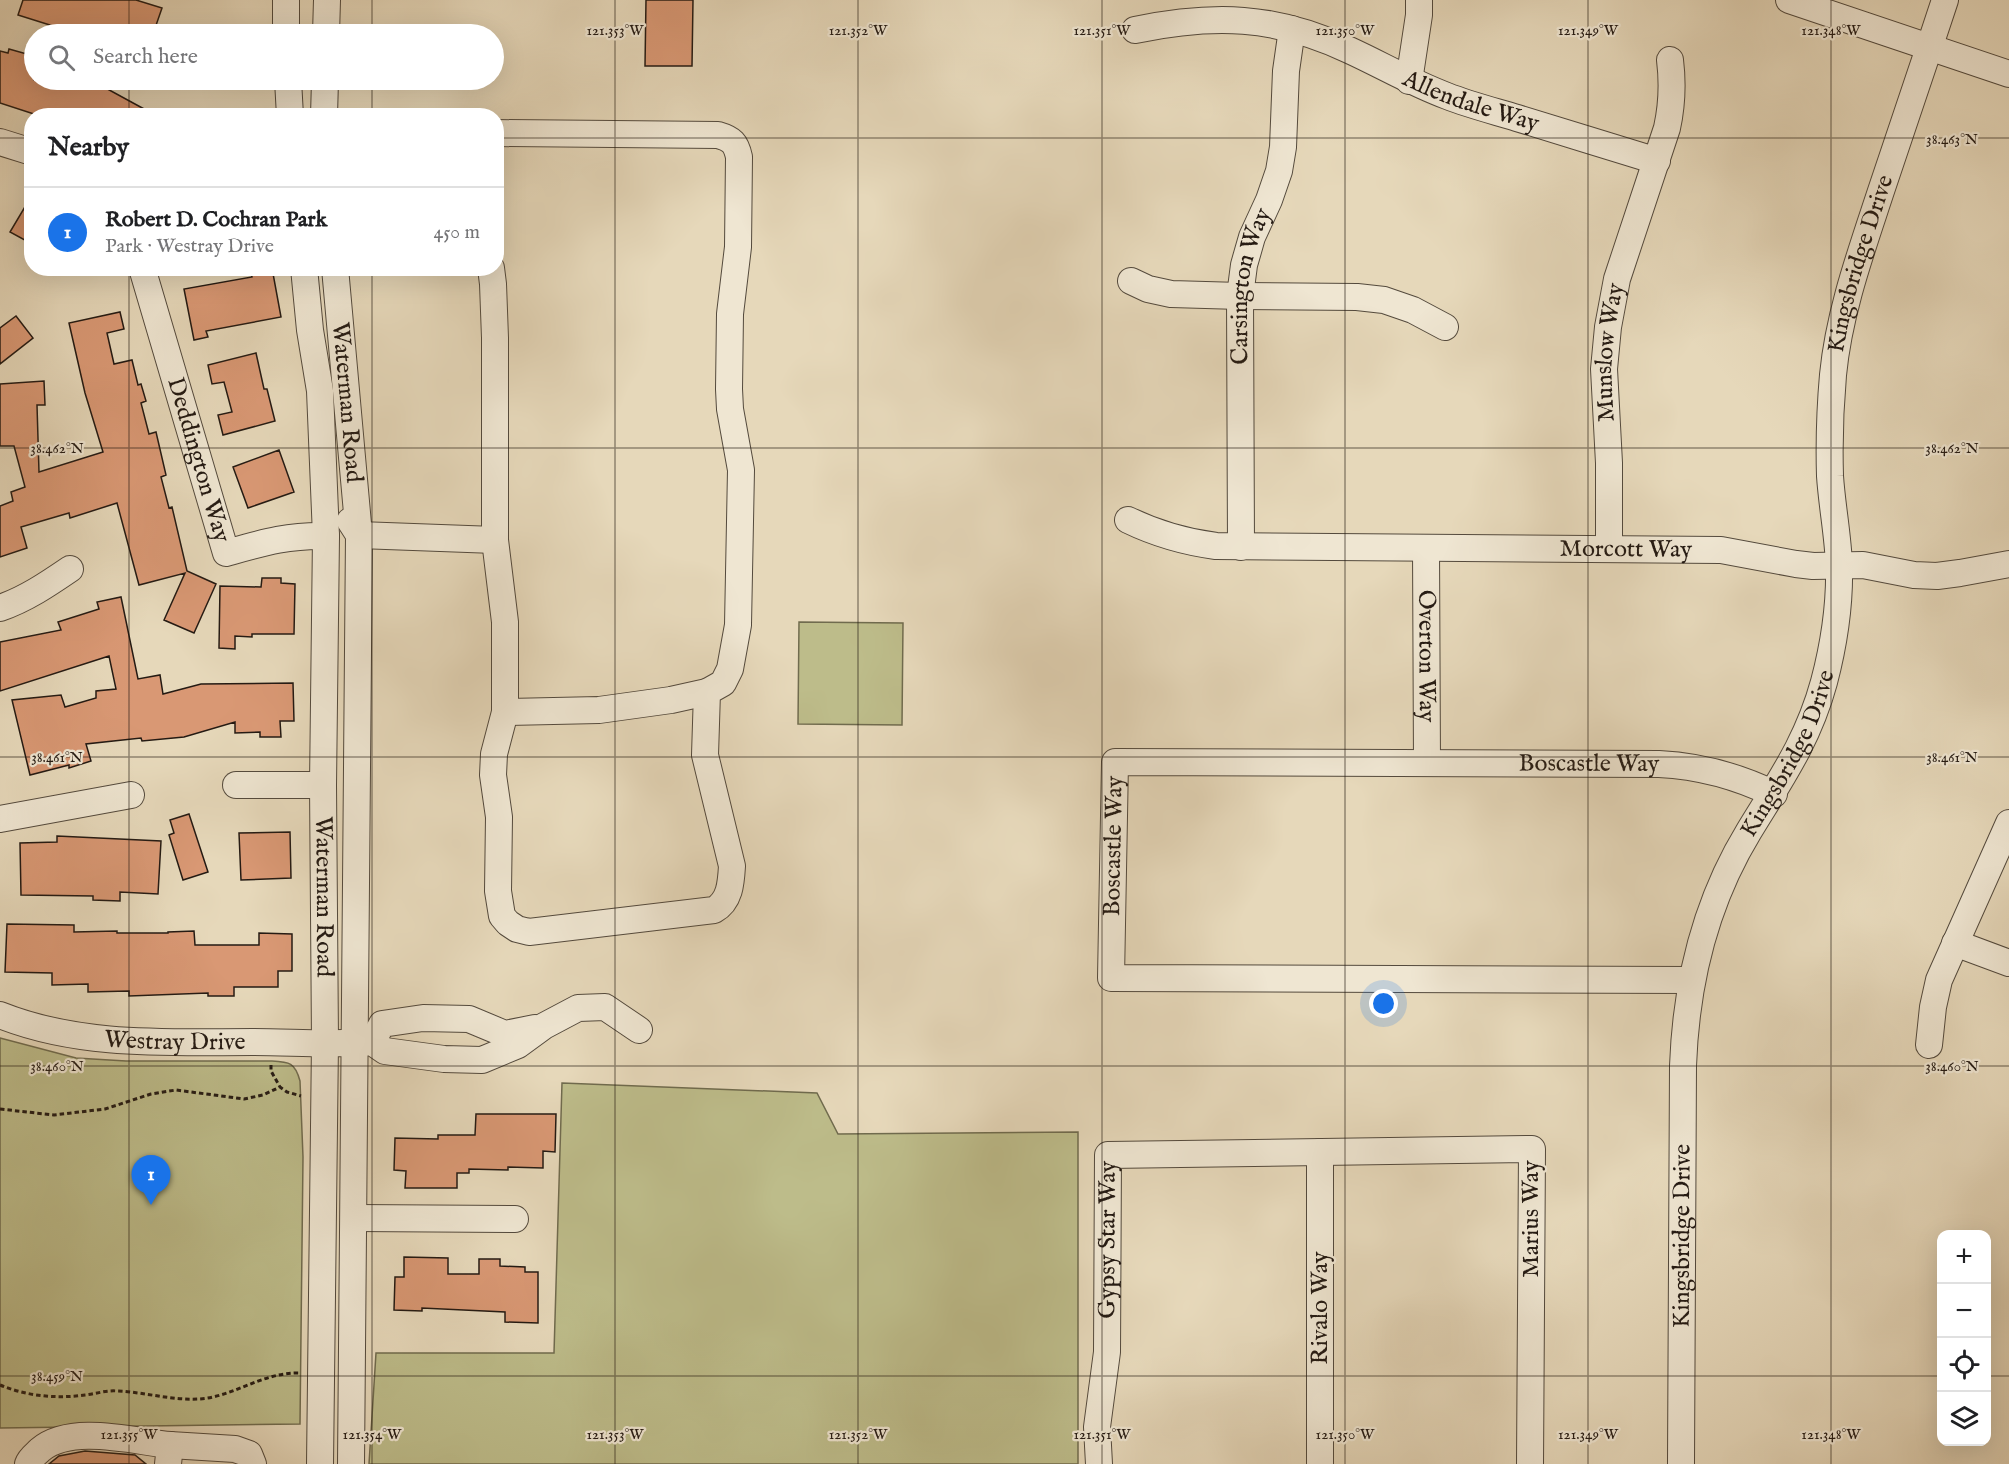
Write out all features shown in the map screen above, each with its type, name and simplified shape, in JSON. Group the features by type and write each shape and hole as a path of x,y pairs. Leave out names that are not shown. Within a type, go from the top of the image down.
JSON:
{"street":[{"path":"286,0 286,24"},
{"path":"326,24 327,0"},
{"path":"1409,81 1419,15 1419,0"},
{"path":"1789,0 2009,74"},
{"name":"Kingsbridge Drive","path":"1681,1464 1683,1066 1684,1026 1691,980 1707,920 1726,874 1748,832 1791,764 1810,724 1824,684 1832,650 1838,602 1839,566 1830,476 1830,424 1833,373 1841,322 1854,272 1945,0"},
{"name":"Allendale Way","path":"1135,30 1176,22 1210,19 1246,20 1292,28 1349,50 1409,81 1450,97 1657,161"},
{"name":"Carsington Way","path":"1241,547 1240,296 1244,265 1252,237 1269,200 1284,147 1286,71 1292,28"},
{"name":"Munslow Way","path":"1609,549 1609,463 1604,369 1608,327 1617,279 1668,128 1673,84 1670,60"},
{"path":"289,90 290,108"},
{"path":"324,108 325,90"},
{"path":"504,133 718,135 730,139 737,146 740,157 738,247 729,314 729,390 730,409 741,470 738,625 730,669 723,683 707,692 671,700 599,710 505,712"},
{"path":"0,142 24,150"},
{"name":"Deddington Way","path":"144,276 226,554 276,539 300,535 326,536"},
{"name":"Waterman Road","path":"305,276 310,330 320,391 326,536 323,785 325,1042 320,1464"},
{"name":"Waterman Road","path":"336,276 359,535 363,1042 355,1218 351,1464"},
{"path":"492,276 495,338 495,540 505,622 505,712 494,754 493,775 499,817 499,907 508,923 517,929 529,932 707,912 720,907 727,896 732,866 705,755 707,692"},
{"path":"1131,281 1148,289 1171,294 1357,297 1384,300 1413,310 1445,327"},
{"name":"Waterman Road","path":"310,330 329,355 343,512 359,535"},
{"name":"Morcott Way","path":"1128,520 1156,533 1186,542 1216,546 1721,550 1796,564 1863,565 1914,575 1937,576 2009,564"},
{"path":"359,535 495,540"},
{"name":"Overton Way","path":"1426,548 1427,763"},
{"path":"0,608 42,588 70,569"},
{"name":"Boscastle Way","path":"1691,980 1111,978 1115,762 1682,765 1715,771 1751,783 1773,794"},
{"path":"236,785 323,785"},
{"path":"0,819 130,795"},
{"path":"1929,1045 1933,1006 1939,980 2009,823"},
{"path":"1955,943 2009,963"},
{"path":"544,1026 505,1034 469,1019 423,1018 382,1024 363,1042 385,1051 444,1059 482,1060 518,1045 544,1026 579,1008 605,1006 639,1030"},
{"name":"Westray Drive","path":"0,1016 52,1031 101,1039 145,1042 363,1042"},
{"name":"Marius Way","path":"1320,1152 1532,1149 1530,1464"},
{"name":"Gypsy Star Way","path":"1099,1464 1097,1426 1107,1352 1108,1155 1320,1152"},
{"name":"Rivalo Way","path":"1320,1152 1320,1464"},
{"path":"355,1218 514,1219"},
{"path":"28,1464 29,1459 48,1444 69,1436 96,1437 169,1455 235,1449 249,1454 253,1464"}],"path":[{"path":"271,1061 271,1071 280,1087 287,1092 301,1096"},
{"path":"0,1109 54,1115 105,1109 151,1094 176,1090 244,1099 263,1095 280,1087"},
{"path":"0,1384 16,1392 47,1396 113,1391 211,1398 259,1379 287,1373 300,1373"}],"shaded area":[{"path":"799,622 903,623 902,725 798,724"},
{"path":"0,1038 76,1058 126,1061 271,1061 290,1064 296,1070 300,1081 303,1157 300,1424 0,1428"},
{"path":"562,1083 817,1093 838,1134 1078,1132 1078,1464 369,1464 376,1353 554,1353"}],"building":[{"path":"23,0 136,0 162,8 156,24 47,24 18,15"},
{"path":"646,0 693,0 692,66 645,66"},
{"path":"9,49 24,53 24,90 109,90 142,108 24,108 24,111 0,103 0,51 8,53"},
{"path":"24,208 24,240 10,232"},
{"path":"273,276 281,317 206,331 208,337 194,340 184,289 252,277"},
{"path":"120,312 124,329 107,333 114,364 132,360 138,385 141,384 146,401 141,403 149,434 156,432 166,475 161,477 169,508 172,507 187,571 216,584 194,633 164,620 185,573 139,585 117,503 70,518 69,513 21,527 27,548 0,557 0,506 13,501 11,492 25,487 14,446 0,446 0,384 44,381 45,405 37,405 39,472 103,452 85,393 69,323"},
{"path":"16,316 33,338 0,364 0,328"},
{"path":"256,353 264,389 267,389 275,421 223,435 218,415 232,412 224,382 212,384 208,365"},
{"path":"279,450 294,492 248,508 233,467"},
{"path":"262,578 281,578 281,583 295,584 294,634 235,636 235,649 219,648 220,586 261,587"},
{"path":"121,597 138,679 160,675 163,694 201,684 293,683 294,721 280,721 281,737 260,737 260,732 235,733 235,722 184,737 142,741 141,738 86,744 91,761 69,768 69,765 30,775 12,700 61,695 65,707 96,698 96,691 116,689 109,656 0,691 0,642 61,630 58,622 99,609 97,602"},
{"path":"189,814 208,872 183,880 169,835 174,833 170,820"},
{"path":"290,832 291,878 241,880 239,833"},
{"path":"57,836 161,841 158,894 120,892 120,901 93,900 93,896 21,895 20,843 57,842"},
{"path":"7,924 74,925 74,932 194,931 195,945 259,945 259,933 292,934 292,971 278,971 278,987 234,987 234,996 208,996 208,993 129,996 129,991 88,992 88,984 52,985 52,973 5,972"},
{"path":"476,1114 556,1114 555,1152 543,1151 543,1168 469,1169 469,1173 457,1173 457,1188 405,1188 406,1171 394,1170 395,1138 438,1139 438,1135 475,1135"},
{"path":"404,1257 448,1258 448,1274 479,1274 479,1259 500,1259 500,1266 525,1267 525,1272 538,1272 538,1323 505,1322 505,1312 422,1308 422,1311 394,1310 395,1277 404,1277"},
{"path":"85,1451 135,1455 146,1464 49,1464 59,1456"}],"place":[{"name":"Robert D. Cochran Park","path":"151,1205"}]}
